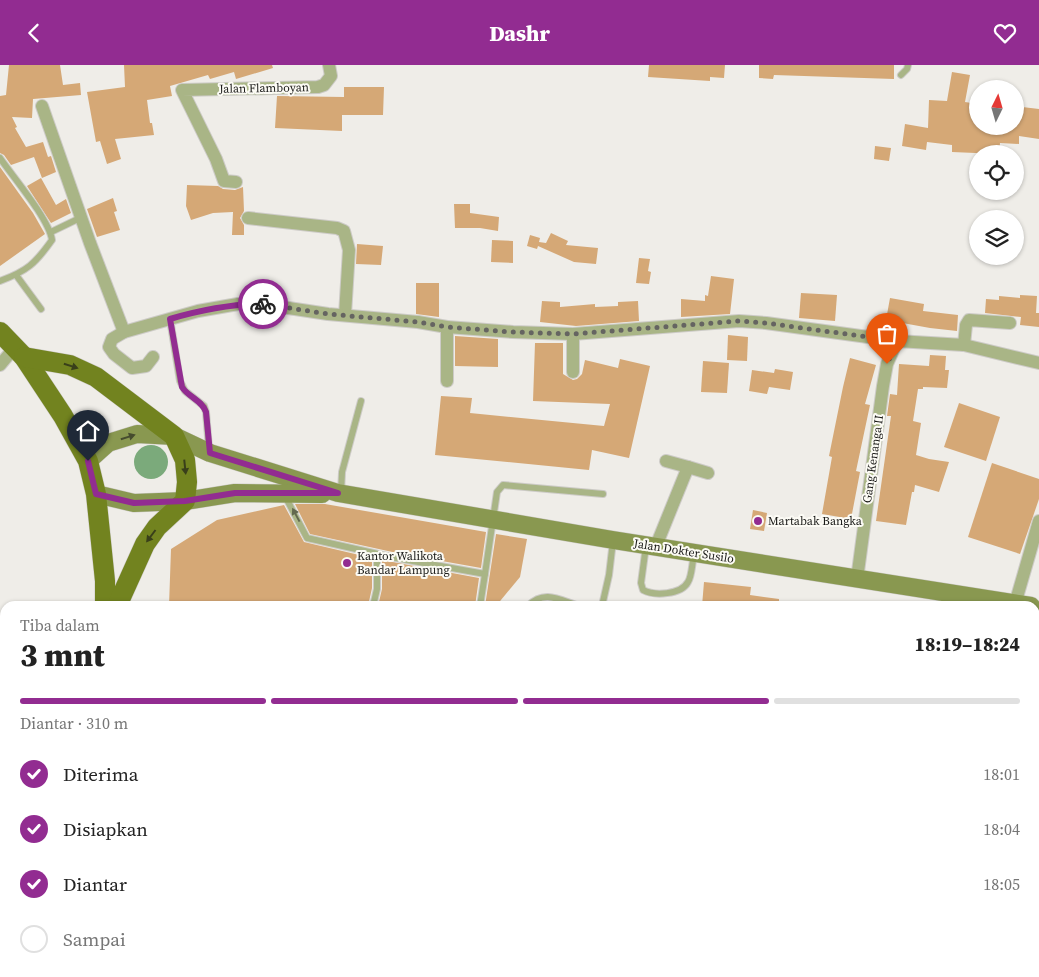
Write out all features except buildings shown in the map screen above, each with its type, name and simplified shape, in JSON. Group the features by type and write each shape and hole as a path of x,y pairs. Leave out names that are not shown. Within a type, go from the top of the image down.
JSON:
{"main road":[{"path":"0,332 19,352 63,416 88,461 96,494 105,581 105,601"},
{"path":"19,352 70,365 96,377 174,436 185,459 185,501 157,527 144,544 119,601"},
{"name":"Jalan Dokter Susilo","path":"88,461 108,443 137,434 174,436 210,453 339,494 857,579 951,597 987,601"},
{"name":"Jalan Dokter Susilo","path":"96,494 134,503 185,501 235,493 339,494"}],"street":[{"name":"Jalan Flamboyan","path":"236,182 224,181 216,159 182,90 318,87 324,85 331,76 329,65"},
{"path":"42,106 80,218 124,332"},
{"path":"248,218 337,228 344,231 349,250 345,315"},
{"path":"153,357 146,366 132,368 114,354 110,347 112,339 124,332 198,311 238,304 262,304 447,327 512,332 572,334 739,321 766,323 897,341 964,345 1039,363"},
{"path":"964,345 966,325 969,320 1010,323"},
{"path":"447,327 447,381"},
{"path":"572,334 573,372"},
{"name":"Gang Kenanga II","path":"857,579 883,385 887,364 897,341"},
{"path":"0,365 19,352"},
{"path":"666,461 708,473"},
{"path":"651,546 688,467"},
{"path":"1024,601 1039,521"}],"lane":[{"path":"901,75 908,65"},
{"path":"0,158 51,232 52,240 30,267 0,281"},
{"path":"51,232 80,218"},
{"path":"16,275 41,309"},
{"path":"170,319 180,381 184,391 204,405 210,453"},
{"path":"339,494 342,472 361,401"},
{"path":"481,601 497,492 503,485 603,495"},
{"path":"284,494 297,515 307,538 377,554 485,574"},
{"path":"603,601 613,540"},
{"path":"651,546 641,583 643,590 649,593 678,591 684,587 689,582 694,552"},
{"path":"374,601 377,589 377,554"},
{"path":"533,601 547,596 564,601"}],"shaded area":[{"path":"151,445 163,450 168,462 163,474 151,479 139,474 134,462 139,450"}],"way so far":[{"path":"263,304 328,314 512,332 572,334 739,321 766,323 897,341 887,364"}],"place":[{"name":"Martabak Bangka","path":"758,521"},
{"name":"Kantor Walikota Bandar Lampung","path":"347,563"}],"route":[{"path":"88,461 96,494 134,503 185,501 235,493 338,493 210,453 204,405 184,391 182,387 170,319 198,311 238,304 263,304"}]}
